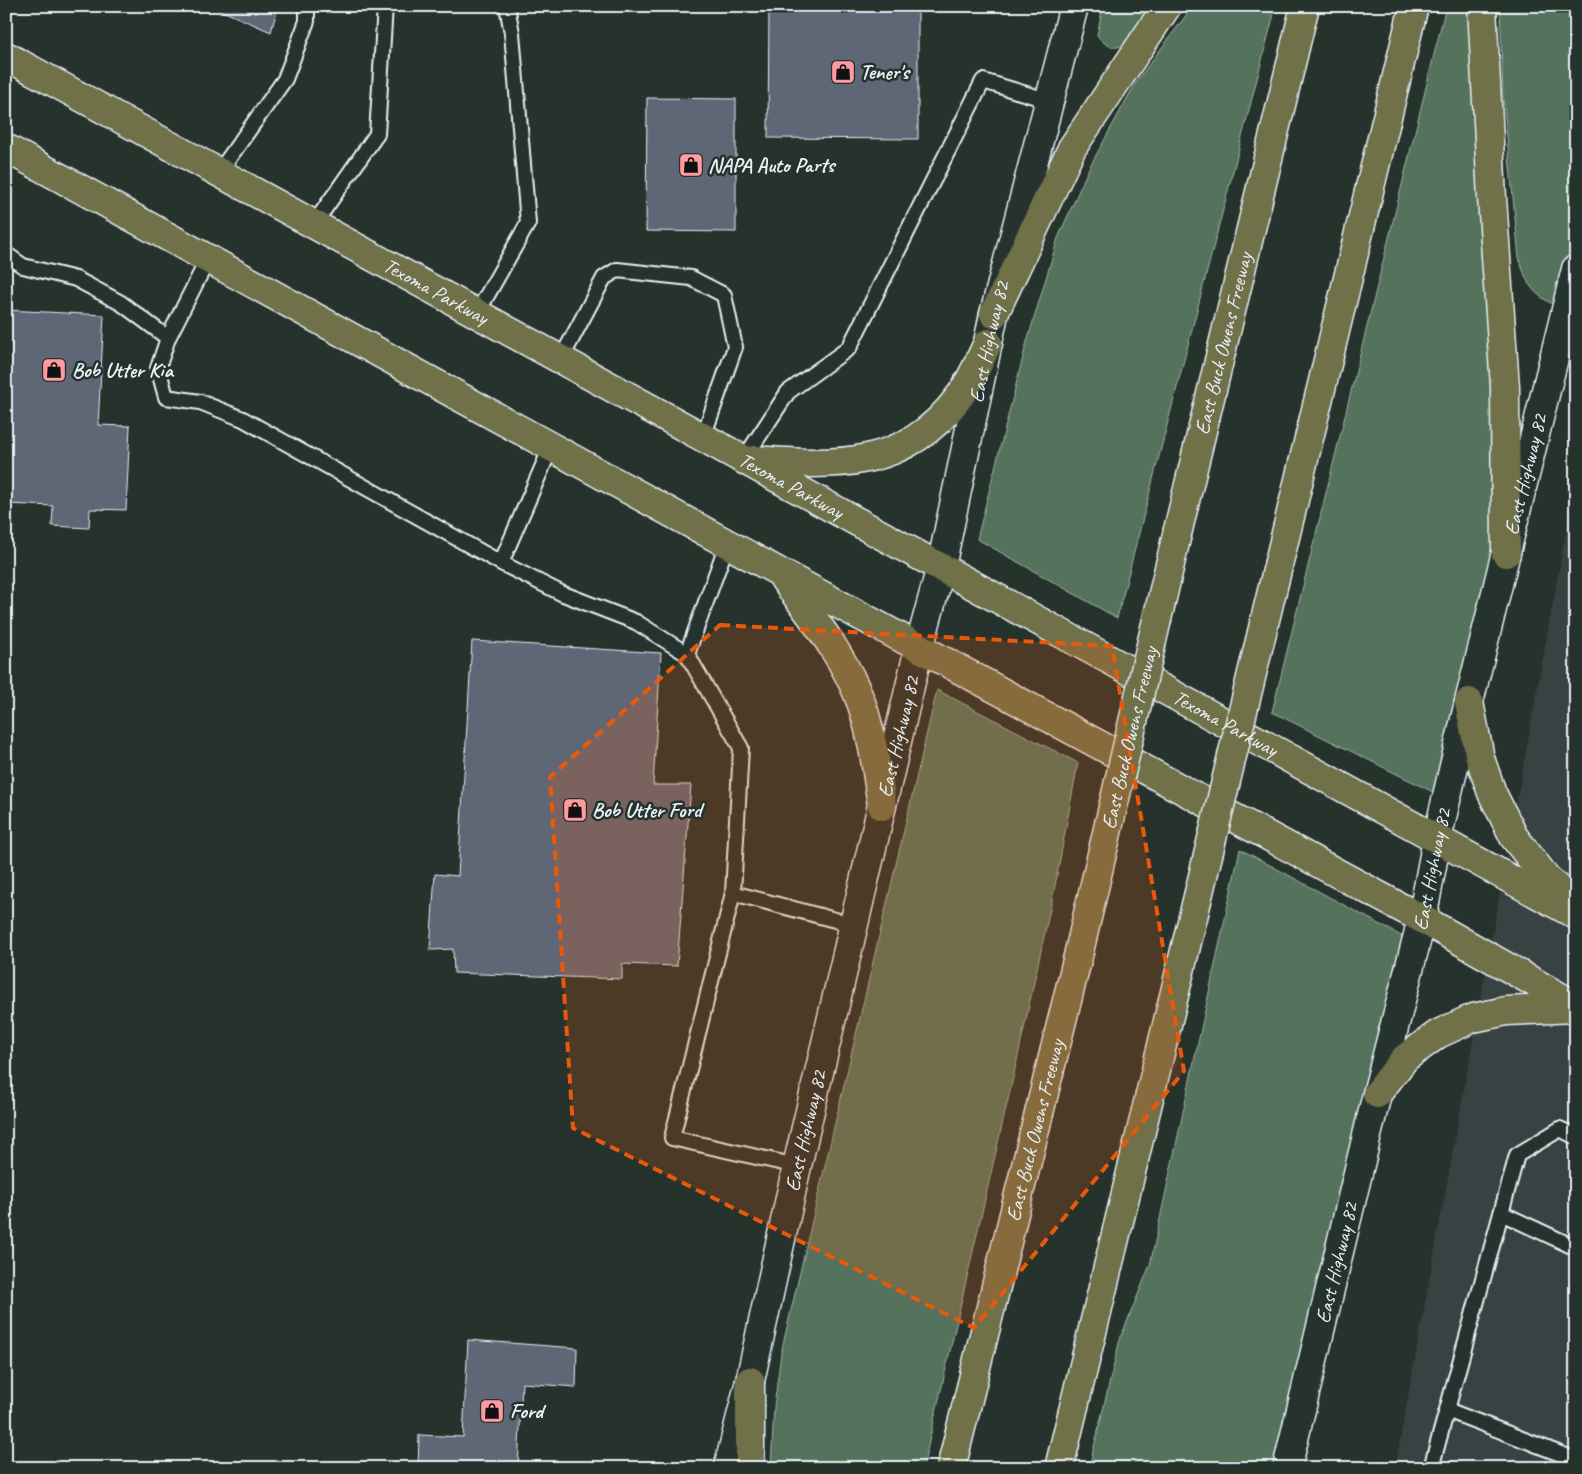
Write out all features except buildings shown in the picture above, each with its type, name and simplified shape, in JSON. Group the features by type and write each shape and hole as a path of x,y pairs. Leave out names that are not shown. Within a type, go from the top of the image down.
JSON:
{"main road":[{"name":"East Highway 82","path":"728,1468 750,1381 797,1166 882,806 941,567 994,314 1074,6"},
{"path":"994,314 1072,148 1167,6"},
{"name":"East Buck Owens Freeway","path":"951,1468 1079,952 1178,530 1305,6"},
{"path":"1060,1468 1414,6"},
{"path":"1482,6 1492,198 1505,387 1506,553"},
{"name":"Texoma Parkway","path":"6,56 1576,915"},
{"path":"6,148 727,544 1422,919 1576,1007"},
{"name":"East Highway 82","path":"1287,1468 1377,1094 1422,919 1437,839 1506,553 1570,313 1576,269"},
{"path":"744,459 803,464 852,462 895,451 929,430 959,397 988,344"},
{"path":"779,572 818,624 842,662 862,704 872,742 882,806"},
{"path":"1470,702 1480,758 1492,793 1514,838 1547,879 1576,903"},
{"path":"1377,1094 1405,1058 1438,1034 1473,1018 1506,1011 1576,1007"},
{"path":"750,1381 750,1468"}],"lane":[{"path":"219,172 285,79 307,21 308,6"},
{"path":"314,224 377,134 385,6"},
{"path":"477,313 528,223 512,33 507,6"},
{"path":"744,459 788,392 849,348 983,81 1050,101"},
{"path":"6,254 23,266 76,279 121,303 168,338"},
{"path":"208,259 168,338 158,368 166,396 200,402 243,420 501,563 561,593 636,622 687,654 742,748 733,893 672,1138 797,1166"},
{"path":"561,359 604,278 617,270 691,278 724,295 735,346 703,437"},
{"path":"501,563 551,447"},
{"path":"687,654 727,544"},
{"path":"733,893 854,926"},
{"path":"1431,1468 1517,1155 1560,1129 1576,1138"},
{"path":"1501,1213 1576,1248"},
{"path":"1447,1410 1576,1460"}],"highlighted area":[{"path":"720,625 1112,646 1184,1071 974,1328 573,1128 550,777"}],"shaded area":[{"path":"1576,477 1576,1468 1395,1468"}],"green space":[{"path":"1103,6 1152,6 1136,33 1122,46 1114,47 1106,44 1097,35"},
{"path":"1193,6 1276,6 1117,618 977,539 1026,345 1058,238 1088,170 1136,82"},
{"path":"1446,6 1469,6 1486,237 1496,520 1489,576 1437,794 1272,712"},
{"path":"1500,6 1576,6 1576,243 1560,308 1532,289 1519,258 1503,97"},
{"path":"937,690 1078,763 1055,886 1018,1056 923,1468 771,1468 774,1407 781,1353"},
{"path":"1240,849 1407,939 1278,1468 1089,1468 1120,1339 1150,1265"}],"place":[{"name":"Tener's","path":"843,72"},
{"name":"NAPA Auto Parts","path":"691,165"},
{"name":"Bob Utter Kia","path":"54,370"},
{"name":"Bob Utter Ford","path":"575,810"},
{"name":"Ford","path":"492,1411"}]}
